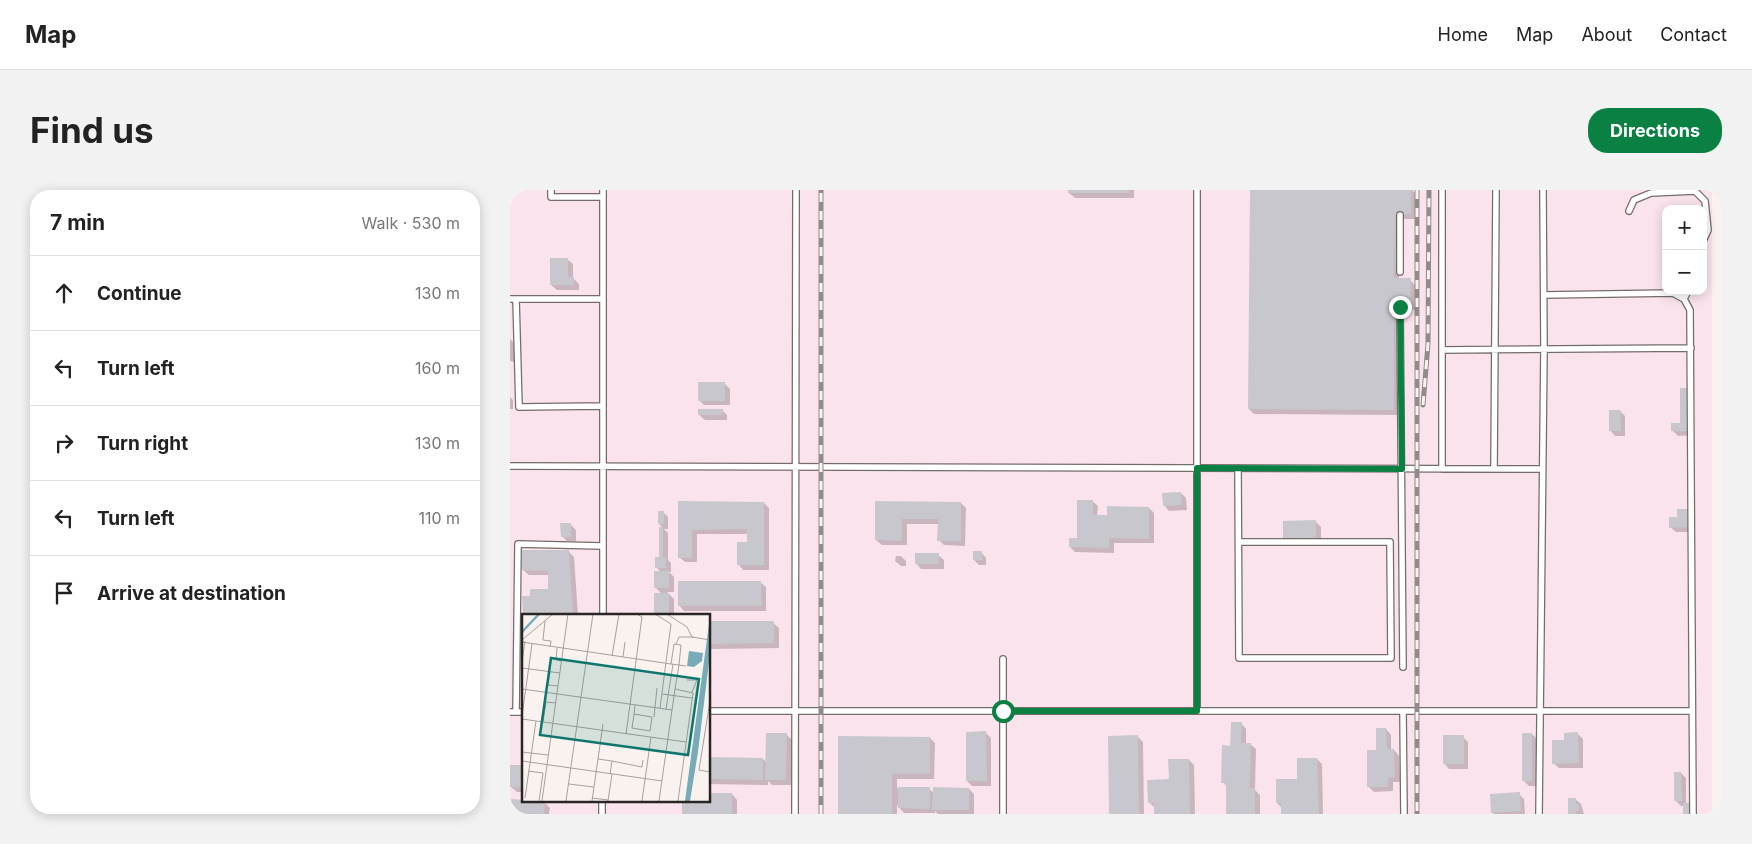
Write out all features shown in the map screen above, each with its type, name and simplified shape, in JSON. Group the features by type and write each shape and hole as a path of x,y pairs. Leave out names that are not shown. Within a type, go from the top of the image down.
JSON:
{"lane":[{"path":"551,190 551,196 603,193 603,614"},
{"path":"795,814 796,190"},
{"path":"1197,190 1197,711"},
{"path":"1442,190 1442,469"},
{"path":"1494,469 1496,190"},
{"path":"1539,814 1544,349 1543,190"},
{"path":"1629,210 1634,200 1651,193 1696,191 1705,201 1705,205"},
{"path":"1400,215 1400,272"},
{"path":"1544,295 1674,293 1684,299 1690,310 1693,814"},
{"path":"1684,299 1686,295"},
{"path":"602,406 518,408 513,299 603,300"},
{"path":"1400,307 1403,667"},
{"path":"1442,350 1691,348"},
{"path":"510,466 1542,469"},
{"path":"1238,468 1239,658 1391,658 1390,542 1239,542"},
{"path":"513,712 518,544 602,546"},
{"path":"1003,659 1003,814"},
{"path":"710,711 1692,711"},
{"path":"1404,711 1404,814"}],"shaded area":[{"path":"510,190 1712,190 1712,814 510,814"}],"building":[{"path":"1068,190 1129,190 1129,193 1068,193"},
{"path":"1250,190 1411,190 1411,214 1395,214 1394,278 1411,278 1410,305 1394,305 1394,410 1248,409"},
{"path":"550,258 568,258 568,277 574,277 574,285 550,285"},
{"path":"698,382 725,382 725,401 698,401"},
{"path":"1680,388 1687,388 1687,431 1671,431 1671,423 1680,423"},
{"path":"698,409 723,409 723,415 698,415"},
{"path":"1609,410 1620,410 1621,431 1609,431"},
{"path":"1181,492 1182,505 1163,506 1162,493"},
{"path":"1077,500 1093,500 1093,515 1107,515 1107,506 1149,507 1149,539 1109,538 1109,548 1069,547 1069,538 1077,538"},
{"path":"678,501 764,502 764,565 737,565 737,542 747,542 747,529 692,530 692,558 678,558"},
{"path":"875,501 961,502 961,541 937,541 938,519 902,519 902,541 875,540"},
{"path":"1677,509 1688,509 1689,527 1669,528 1669,517 1677,517"},
{"path":"658,511 664,511 664,524 658,524"},
{"path":"1316,520 1316,538 1283,538 1283,521"},
{"path":"560,523 571,523 571,537 561,537"},
{"path":"659,527 663,527 663,557 666,557 666,568 655,568 655,557 659,557"},
{"path":"522,550 569,550 573,614 523,614 522,596 530,596 530,589 548,589 548,571 522,570"},
{"path":"973,551 982,551 982,560 973,560"},
{"path":"915,553 939,553 939,564 915,564"},
{"path":"654,571 669,571 669,588 654,588"},
{"path":"678,581 761,581 762,606 678,606"},
{"path":"654,593 669,593 669,614 654,614"},
{"path":"710,621 774,621 774,643 710,644"},
{"path":"1231,722 1242,722 1241,743 1251,743 1250,788 1255,788 1255,814 1226,814 1226,783 1221,783 1222,745 1230,746"},
{"path":"1376,728 1386,728 1387,749 1394,749 1395,777 1388,778 1388,787 1367,787 1367,750 1376,750"},
{"path":"986,731 987,781 966,781 966,732"},
{"path":"1578,732 1579,763 1552,764 1552,740 1564,740 1564,733"},
{"path":"766,733 787,733 786,780 765,780"},
{"path":"1522,733 1532,733 1532,781 1522,781"},
{"path":"1138,735 1139,814 1109,814 1108,736"},
{"path":"1443,735 1464,735 1464,764 1443,764"},
{"path":"838,736 930,737 930,774 892,774 892,814 838,814"},
{"path":"710,757 763,758 763,780 710,779"},
{"path":"1297,758 1317,758 1319,814 1281,814 1281,803 1276,803 1276,779 1297,779"},
{"path":"1168,759 1189,759 1190,814 1154,814 1154,803 1148,803 1147,780 1169,779"},
{"path":"510,765 522,765 522,787 510,787"},
{"path":"1674,772 1681,772 1682,801 1674,801"},
{"path":"898,787 930,787 930,809 898,808"},
{"path":"933,787 969,788 969,810 932,810"},
{"path":"1520,792 1521,811 1491,813 1490,794"},
{"path":"710,793 732,793 732,814 682,814 682,802 710,802"},
{"path":"1568,798 1576,798 1576,804 1579,804 1579,811 1576,811 1576,814 1568,814"},
{"path":"510,799 522,800 522,802 545,802 544,814 510,813"},
{"path":"1683,803 1690,803 1690,814 1683,814"}],"railway":[{"path":"821,190 821,814"},
{"path":"1417,190 1417,814"},
{"path":"1423,405 1428,344 1429,190"}],"route":[{"path":"1003,711 1197,711 1197,468 1402,469 1400,307"}]}
